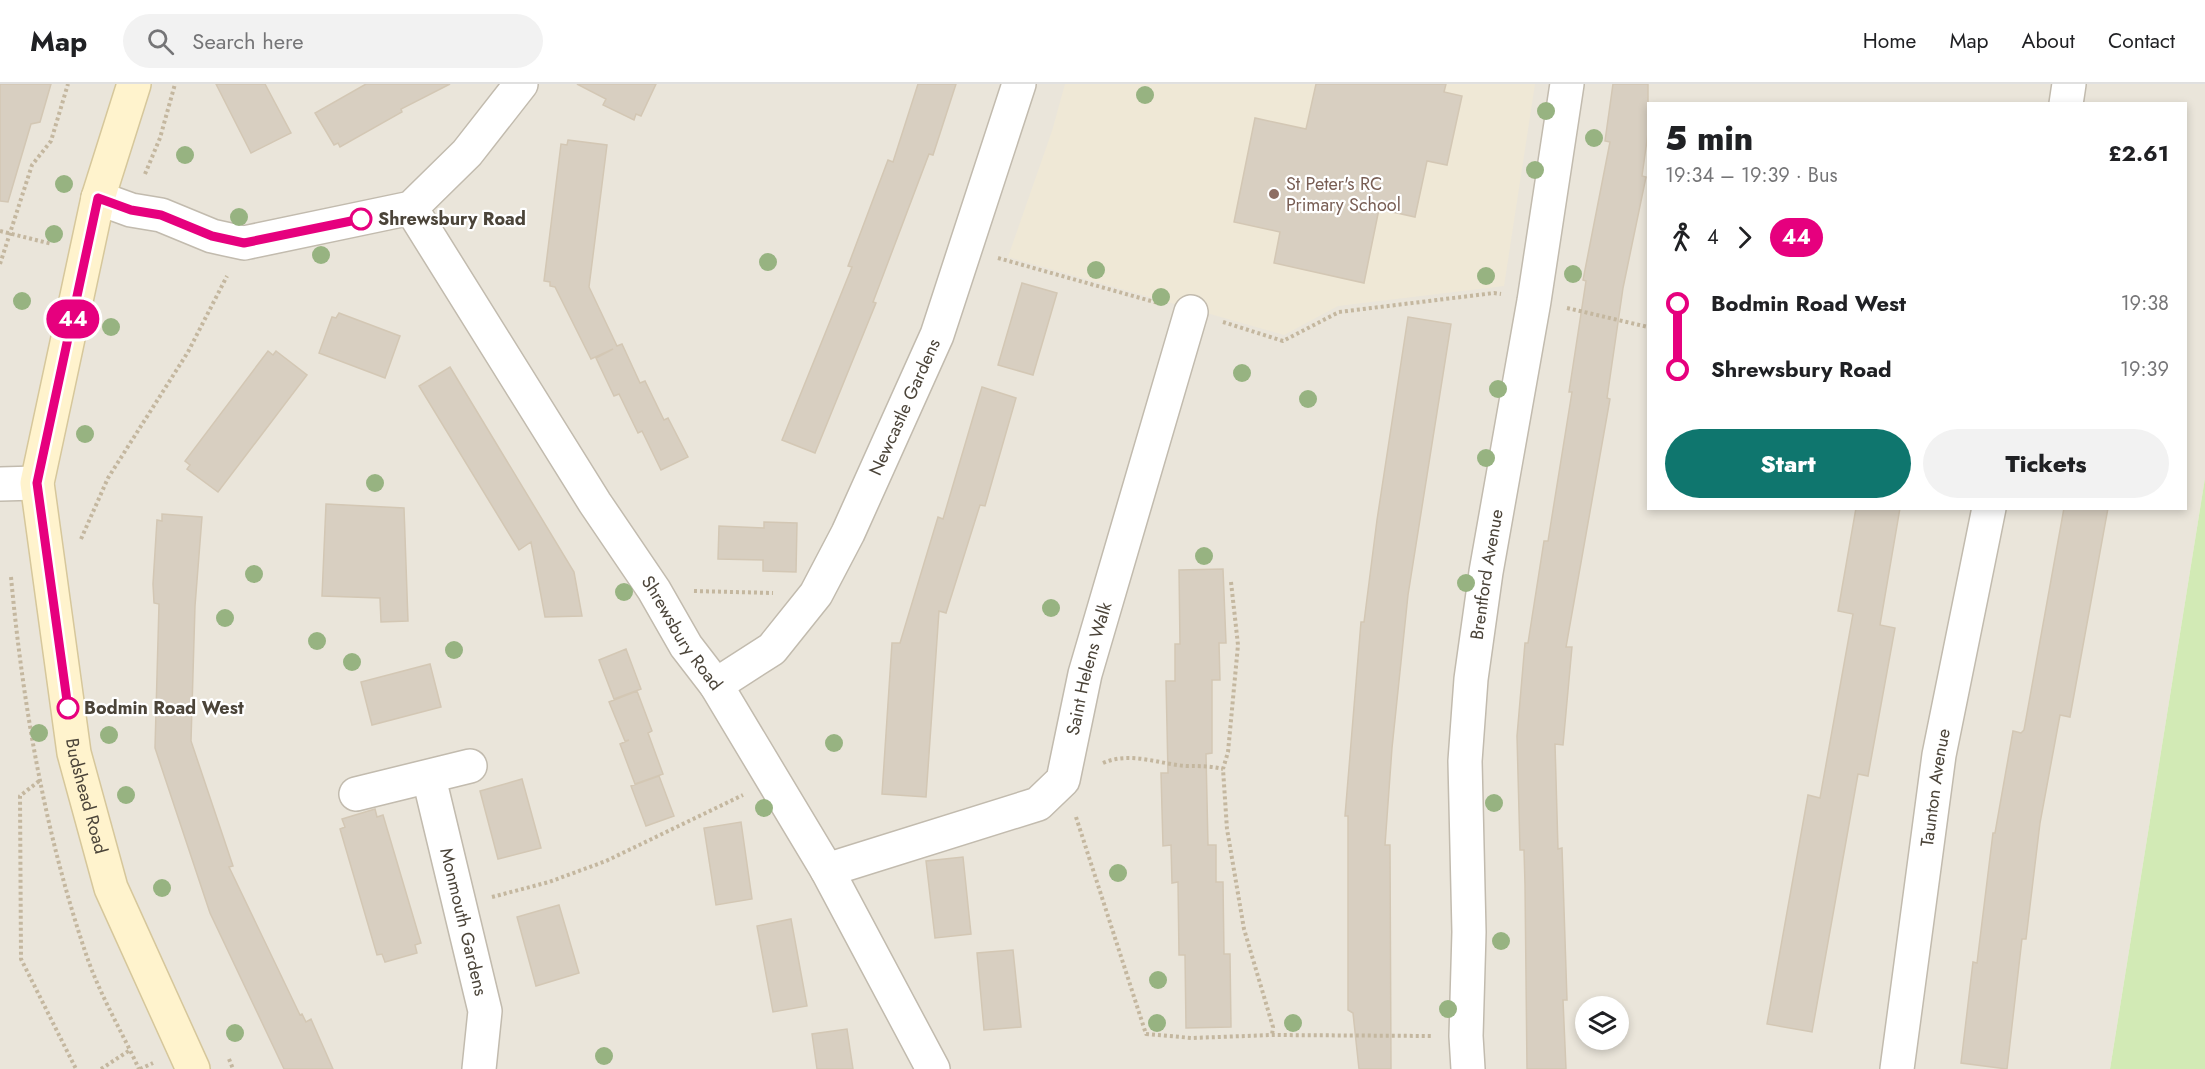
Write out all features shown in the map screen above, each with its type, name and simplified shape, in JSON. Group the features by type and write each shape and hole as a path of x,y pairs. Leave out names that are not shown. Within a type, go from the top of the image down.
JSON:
{"street":[{"name":"Budshead Road","path":"134,84 98,198 37,483 77,764 111,888 192,1069"},
{"path":"98,198 131,210 161,215 212,236 244,243 411,208 467,153 521,84"},
{"name":"Newcastle Gardens","path":"716,685 772,649 816,594 848,533 937,335 1019,84"},
{"name":"Brentford Avenue","path":"1468,1069 1466,1036 1469,932 1465,761 1471,679 1485,572 1534,301 1567,84"},
{"path":"2066,102 2069,84"},
{"name":"Shrewsbury Road","path":"411,208 595,503 654,590 687,646 716,685 826,870 933,1069"},
{"name":"Saint Helens Walk","path":"1063,780 1085,674 1191,312"},
{"path":"0,484 37,483"},
{"name":"Taunton Avenue","path":"1897,1069 1939,755 1989,510"},
{"path":"356,794 471,766"},
{"name":"Monmouth Gardens","path":"429,778 485,1011 479,1069"},
{"path":"826,870 1038,804 1063,780"}],"path":[{"path":"0,264 32,165 51,141 68,84"},
{"path":"131,210 160,138 175,84"},
{"path":"0,231 87,253"},
{"path":"76,549 108,478 188,351 244,243"},
{"path":"967,247 1138,297"},
{"path":"1191,312 1283,341 1339,312 1494,293 1647,327"},
{"path":"1231,582 1238,645 1228,752 1223,769 1227,829 1244,929 1273,1027 1272,1035"},
{"path":"654,590 816,594"},
{"path":"1223,769 1136,758 1112,759 1063,780 1146,1034 1192,1038 1272,1035 1466,1036"},
{"path":"39,781 20,796 21,959 76,1069"},
{"path":"500,895 549,882 606,861 738,796"},
{"path":"101,1069 130,1050"}],"shaded area":[{"path":"0,84 2205,84 2205,478 2110,1069 0,1069"},
{"name":"St Peter's RC Primary School","path":"1065,84 1535,84 1504,286 1338,306 1284,335 1008,257 1052,131"}],"green space":[{"path":"2205,478 2205,1069 2110,1069"}],"building":[{"path":"0,84 51,84 40,122 31,124 8,202 0,201"},
{"path":"216,84 265,84 291,133 251,153"},
{"path":"366,84 450,84 401,109 402,112 340,147 338,143 334,145 315,113"},
{"path":"577,84 656,84 641,116 636,114 634,120 603,105 606,99"},
{"path":"918,84 956,84 933,155 929,154 873,302 876,303 815,453 782,440 852,267 848,266 888,160 893,162"},
{"path":"1316,84 1446,84 1444,92 1462,96 1447,165 1427,161 1415,217 1379,209 1364,283 1274,263 1280,232 1234,222 1255,118 1306,129"},
{"path":"1613,84 1648,84 1647,140 1642,176 1646,177 1623,288 1607,398 1610,399 1566,647 1572,647 1563,745 1555,744 1558,849 1562,848 1567,1000 1563,1000 1566,1069 1527,1069 1524,850 1520,850 1517,736 1525,643 1528,643 1544,541 1548,541 1572,392 1569,392 1586,281 1583,280 1610,142 1605,141"},
{"path":"568,140 607,145 589,287 617,346 622,344 640,383 645,381 664,420 668,418 688,457 661,470 642,431 638,433 619,394 614,396 596,358 613,349 591,359 555,287 550,286 550,282 544,281 561,144 567,145"},
{"path":"1022,283 1057,293 1033,375 998,365"},
{"path":"339,313 400,336 385,378 319,353 332,317 336,318"},
{"path":"1408,317 1451,324 1408,595 1392,748 1385,845 1390,845 1391,1069 1359,1069 1353,1013 1348,1010 1348,816 1345,816 1361,622 1364,622"},
{"path":"268,351 273,355 276,351 307,375 218,492 187,469 190,465 185,461"},
{"path":"450,367 574,572 582,616 545,617 531,542 519,550 419,386"},
{"path":"982,387 1016,398 985,506 980,505 946,613 939,611 926,797 882,794 892,643 900,643 938,517 943,519"},
{"path":"326,504 404,508 408,621 381,622 380,598 322,596"},
{"path":"1856,510 1900,510 1880,625 1895,628 1868,776 1858,774 1812,1032 1767,1024 1808,795 1820,798 1853,614 1838,611"},
{"path":"2064,510 2108,510 2070,717 2060,715 2040,823 2026,939 2022,939 2007,1069 1961,1063 1973,962 1977,963 1993,833 1995,833 2013,731 2021,733 2024,730"},
{"path":"162,514 202,517 195,606 191,741 233,866 229,867 300,1015 302,1014 306,1022 311,1019 333,1069 284,1069 210,913 155,748 159,604 154,603 153,584 157,520 162,521"},
{"path":"764,522 797,523 796,572 763,571 763,560 718,559 719,526 764,528"},
{"path":"1223,569 1226,643 1219,643 1220,680 1212,680 1212,753 1206,754 1208,845 1216,845 1216,882 1223,882 1224,954 1230,954 1231,1027 1186,1028 1185,955 1179,955 1178,882 1172,883 1171,845 1163,846 1161,773 1168,773 1166,681 1175,681 1175,644 1180,644 1179,570"},
{"path":"626,649 641,689 614,699 599,660"},
{"path":"430,664 441,707 372,725 361,682"},
{"path":"637,691 652,731 648,733 663,774 635,784 620,744 629,740 625,741 609,702"},
{"path":"659,776 674,816 646,826 631,786"},
{"path":"522,779 541,848 498,859 480,791"},
{"path":"375,809 377,817 383,815 421,943 415,945 417,953 385,962 382,954 377,955 340,829 345,827 342,819"},
{"path":"741,822 752,899 716,905 704,828"},
{"path":"963,857 971,934 935,938 926,861"},
{"path":"559,905 579,973 536,986 517,917"},
{"path":"791,919 807,1006 773,1012 757,926"},
{"path":"1013,950 1021,1027 984,1030 977,953"},
{"path":"847,1029 853,1069 817,1069 812,1034"}],"bus line":[{"name":"44","path":"68,708 37,483 98,198 131,210 161,215 212,236 244,243 361,219"}],"place":[{"name":"St Peter's RC Primary School","path":"1274,194"},
{"name":"Shrewsbury Road","path":"361,219"},
{"name":"Bodmin Road West","path":"68,708"}]}
